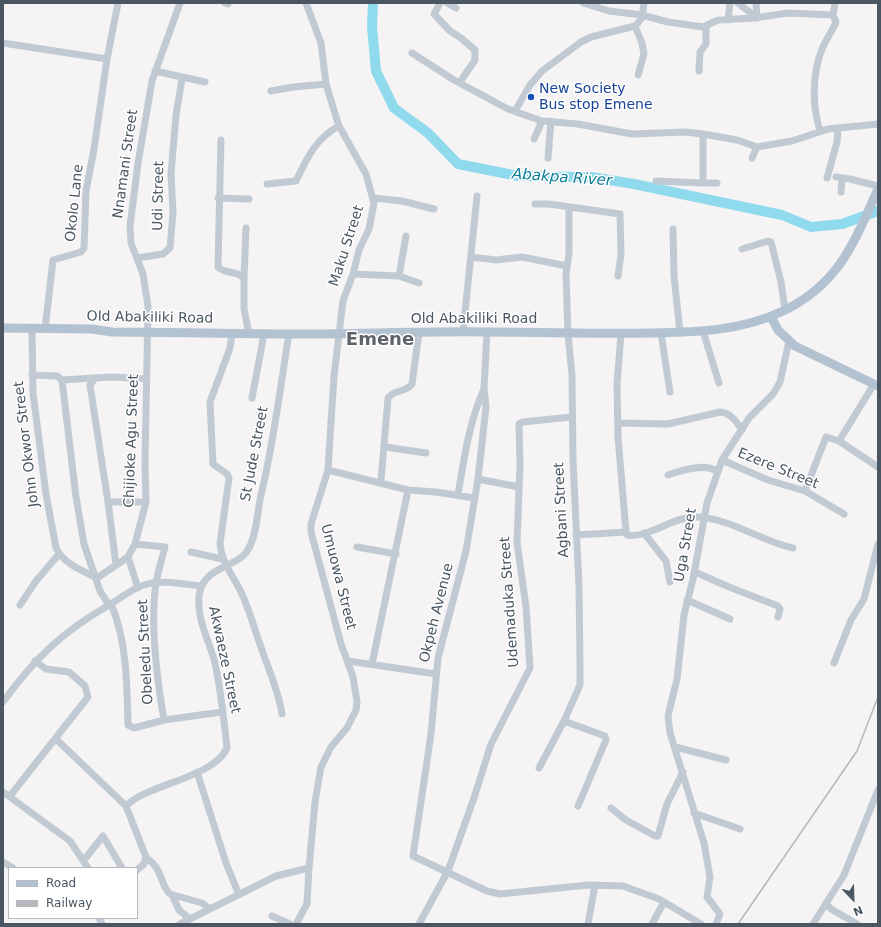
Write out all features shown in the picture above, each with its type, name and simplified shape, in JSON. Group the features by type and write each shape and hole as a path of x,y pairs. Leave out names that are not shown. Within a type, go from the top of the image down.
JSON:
{"main road":[{"name":"Old Abakiliki Road","path":"3,328 232,334 487,332 621,334 680,333 731,328 771,317 807,298 826,283 850,250 878,189"},
{"path":"771,317 778,330 801,349 876,385"}],"street":[{"path":"3,43 107,58 118,3"},
{"name":"Nnamani Street","path":"148,332 146,288 143,274 131,243 130,226 138,163 155,71 171,32 180,3"},
{"name":"Maku Street","path":"306,3 321,43 326,84 340,126 361,161 374,198 374,210 359,250 353,274 343,301 340,334"},
{"path":"440,3 434,14 450,31 474,47 476,54 475,60 460,82"},
{"path":"447,3 456,8"},
{"path":"582,3 608,11 642,15 668,22 706,26 718,20 757,18 788,12 833,15"},
{"path":"515,111 534,78 568,51 590,37 639,24 644,3"},
{"path":"728,20 730,3"},
{"path":"738,3 757,18"},
{"path":"756,3 757,18"},
{"path":"820,131 816,119 814,92 822,48 836,22 833,15 835,3"},
{"path":"635,26 644,49 638,75"},
{"path":"699,71 700,52 706,44 706,26"},
{"path":"412,52 460,82 515,111 542,121 578,124 632,134 684,132 703,134 737,140 758,147 792,141 820,131 878,124"},
{"name":"Okolo Lane","path":"45,328 53,260 65,255 81,252 84,248 86,191 95,143 107,58"},
{"path":"155,71 182,79 205,82"},
{"name":"Udi Street","path":"137,258 163,254 170,248 173,212 171,174 176,109 182,79"},
{"path":"271,91 299,86 326,84"},
{"path":"534,139 539,131 542,121"},
{"path":"548,158 551,121"},
{"path":"267,184 296,181 311,150 326,135 340,126"},
{"path":"827,178 837,142 838,128"},
{"path":"703,134 704,183"},
{"path":"220,140 218,267 221,270 236,272 244,278"},
{"path":"752,158 758,147"},
{"path":"841,192 839,178 878,189"},
{"path":"656,181 717,183"},
{"path":"463,332 477,196"},
{"path":"218,198 249,199"},
{"path":"374,198 402,200 434,209"},
{"path":"535,204 549,204 620,214 621,254 618,276"},
{"name":"Agbani Street","path":"564,721 580,684 579,585 571,417 572,368 568,334 567,266 569,208"},
{"path":"246,228 244,309 249,334"},
{"path":"672,229 674,276 680,333"},
{"path":"399,276 406,236"},
{"path":"742,249 768,241 771,242 781,282 785,310"},
{"path":"471,257 496,260 522,257 567,266"},
{"path":"353,274 399,276 419,283"},
{"name":"John Okwor Street","path":"32,329 32,375 46,494 51,525 60,554"},
{"path":"703,331 719,383"},
{"name":"Chijioke Agu Street","path":"97,578 128,557 135,544 146,502 145,464 148,332"},
{"path":"328,470 381,481 408,490 474,498 478,479 486,407 484,388 487,332"},
{"path":"381,481 388,398 393,393 407,389 412,384 419,333"},
{"path":"661,333 670,392"},
{"path":"232,334 230,348 210,402 213,464 227,474 229,478 220,544 224,563 244,600 277,692 282,714"},
{"path":"252,398 264,334"},
{"name":"St Jude Street","path":"224,563 243,556 252,541 272,448 289,334"},
{"name":"Umuowa Street","path":"296,924 307,904 308,868 315,802 322,767 331,747 347,728 357,705 356,689 348,661 341,644 311,532 313,514 320,499 328,470 334,376 340,334"},
{"path":"621,334 617,384 618,423 626,532 629,536 644,533 673,521 693,516 704,517 742,529 779,545 793,548"},
{"name":"Uga Street","path":"716,924 720,914 706,897 710,877 704,842 670,733 668,716 677,679 684,615 695,572 704,517 717,470 749,418 773,394 780,382 790,341"},
{"path":"32,375 57,376 62,380 112,376 147,379"},
{"path":"95,378 90,385 116,565"},
{"path":"62,380 76,497 84,544 97,578 100,591 107,602 111,604 117,616 124,650 128,725 134,728 164,720 222,712"},
{"path":"839,441 876,385"},
{"path":"458,495 468,437 477,404 484,388"},
{"path":"618,423 668,424 720,412 726,412 742,430"},
{"name":"Udemaduka Street","path":"419,924 448,871 474,798 491,744 530,668 526,607 517,542 519,424 523,422 571,417"},
{"path":"805,491 825,438 828,437 839,441 878,467"},
{"path":"385,447 426,453"},
{"name":"Ezere Street","path":"722,460 768,480 805,491 844,514"},
{"path":"668,474 703,468 713,468 717,470"},
{"path":"478,479 519,488"},
{"path":"372,664 396,554 408,490"},
{"name":"Okpeh Avenue","path":"448,871 413,856 431,734 436,674 441,643 466,551 474,498"},
{"path":"108,502 146,502"},
{"path":"576,535 626,532"},
{"path":"644,533 666,561 670,582"},
{"name":"Obeledu Street","path":"135,544 165,547 156,583 154,615 159,689 164,720"},
{"path":"834,663 851,620 864,600 878,544"},
{"path":"356,547 396,554"},
{"path":"191,552 224,563"},
{"path":"20,605 36,581 60,554 70,564 97,578"},
{"path":"128,557 138,588"},
{"path":"3,702 35,661 65,633 85,618 144,585 156,583 201,586 208,577 224,563"},
{"path":"695,572 728,587 778,606 780,609 778,617"},
{"name":"Akwaeze Street","path":"197,772 221,757 227,748 214,662 199,617 201,586"},
{"path":"687,600 730,619"},
{"path":"10,796 88,697 85,686 69,672 46,669 35,661"},
{"path":"348,661 436,674"},
{"path":"539,768 564,721 605,736 606,740 578,806"},
{"path":"56,739 126,806 146,858 154,863 161,874 166,891 172,895 202,903 210,909"},
{"path":"675,748 726,760"},
{"path":"126,806 141,796 197,772 226,863 239,895"},
{"path":"611,808 626,820 655,836 658,836 667,804 682,772"},
{"path":"813,924 844,875 878,790"},
{"path":"3,792 70,841 88,867"},
{"path":"694,813 740,829"},
{"path":"84,860 103,836 121,867"},
{"path":"138,869 144,864 146,858"},
{"path":"180,924 276,876 308,868"},
{"path":"448,871 487,891 500,894 595,885 623,886 651,895 701,924"},
{"path":"588,924 595,885"},
{"path":"172,895 179,910 190,919"},
{"path":"652,924 664,902"},
{"path":"826,903 831,909 857,924"},
{"path":"272,916 290,924"}],"waterway":[{"name":"Abakpa River","path":"373,3 372,27 376,71 394,108 428,133 458,164 518,176 591,177 634,184 782,215 811,227 842,224 878,211"}],"railway":[{"path":"738,924 857,751 878,697"}],"place":[{"name":"New Society Bus stop Emene","path":"531,97"}],"district":[{"name":"Emene","path":"380,340"}]}
